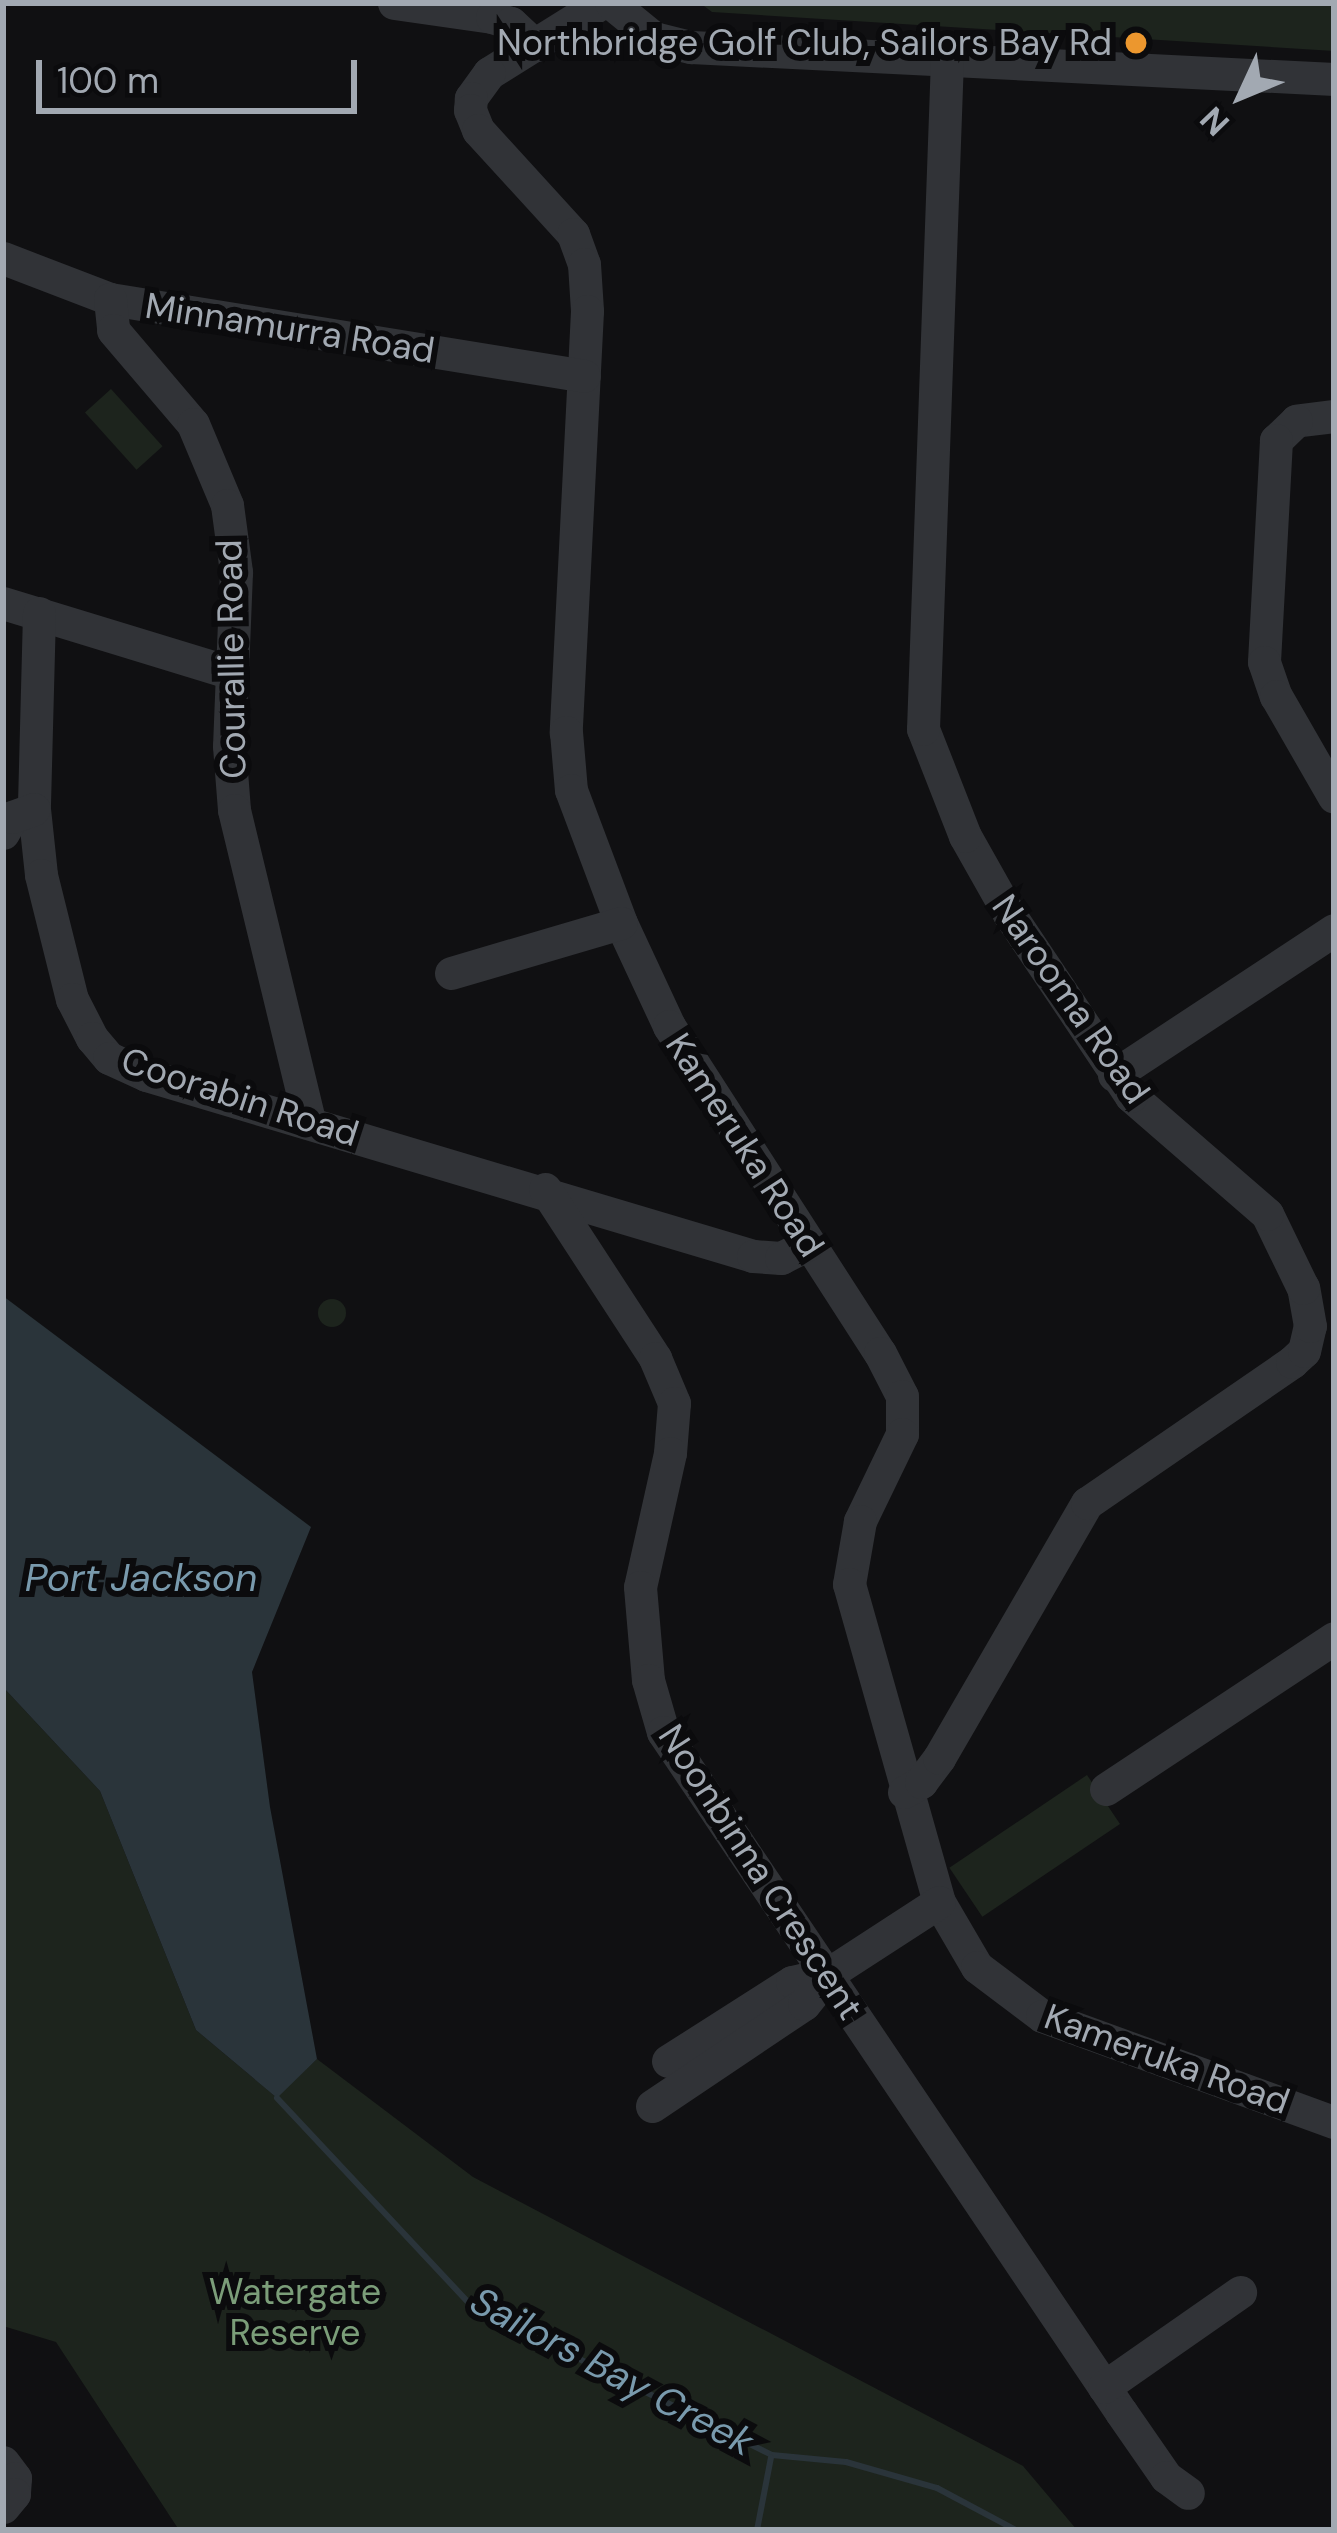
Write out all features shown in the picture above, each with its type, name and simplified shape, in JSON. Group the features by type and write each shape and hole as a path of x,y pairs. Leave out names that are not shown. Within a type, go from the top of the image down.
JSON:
{"street":[{"path":"394,3 492,17 525,32 535,45"},
{"name":"Kameruka Road","path":"601,3 489,73 471,98 470,110 478,130 580,246 587,284 567,765 580,818 621,923 675,1037 880,1352 902,1396 902,1434 860,1521 849,1584 904,1792 939,1902 977,1967 1042,2016 1334,2122"},
{"path":"610,3 645,32 677,44 1334,79"},
{"name":"Narooma Road","path":"904,1792 921,1782 939,1758 1087,1503 1292,1362 1309,1336 1308,1302 1267,1214 1209,1159 1148,1112 1114,1075 964,836 923,729 947,60"},
{"name":"Minnamurra Road","path":"3,258 110,299 584,376"},
{"name":"Courallie Road","path":"110,299 113,330 194,424 227,505 236,572 234,810 309,1121"},
{"path":"1334,416 1296,421 1276,440 1264,662 1283,712 1334,796"},
{"path":"3,603 232,673"},
{"name":"Coorabin Road","path":"39,613 34,809 58,955 77,1012 100,1048 133,1070 763,1258 782,1258 808,1244"},
{"path":"3,833 12,817 34,809"},
{"path":"451,973 621,923"},
{"path":"1114,1075 1334,929"},
{"name":"Noonbinna Crescent","path":"545,1190 655,1358 674,1403 670,1453 640,1587 644,1651 659,1720 678,1758 1104,2387 1166,2477 1188,2493"},
{"path":"1106,1790 1334,1638"},
{"path":"652,2106 804,2004 828,1974 939,1902"},
{"path":"668,2061 792,1982 828,1974"},
{"path":"1104,2387 1240,2292"},
{"path":"3,2462 15,2479 14,2494 3,2509 15,2530"}],"green space":[{"path":"700,3 1334,3 1334,51 712,12"},
{"path":"111,389 163,446 137,470 85,412"},
{"path":"332,1299 342,1303 346,1313 342,1323 332,1327 322,1323 318,1313 322,1303"},
{"name":"Watergate Reserve","path":"3,1687 100,1791 196,2030 276,2097 317,2059 473,2177 1023,2466 1077,2530 179,2530 56,2342 3,2326"},
{"path":"1087,1775 1120,1824 982,1917 949,1868"}],"water":[{"name":"Port Jackson","path":"3,1296 311,1527 252,1672 270,1807 317,2059 277,2098 196,2030 100,1791 3,1687"}],"waterway":[{"name":"Sailors Bay Creek","path":"277,2098 471,2305 772,2455 846,2462 937,2488 1016,2530"},
{"path":"757,2530 771,2457"}],"place":[{"name":"Northbridge Golf Club, Sailors Bay Rd","path":"1136,43"}]}
